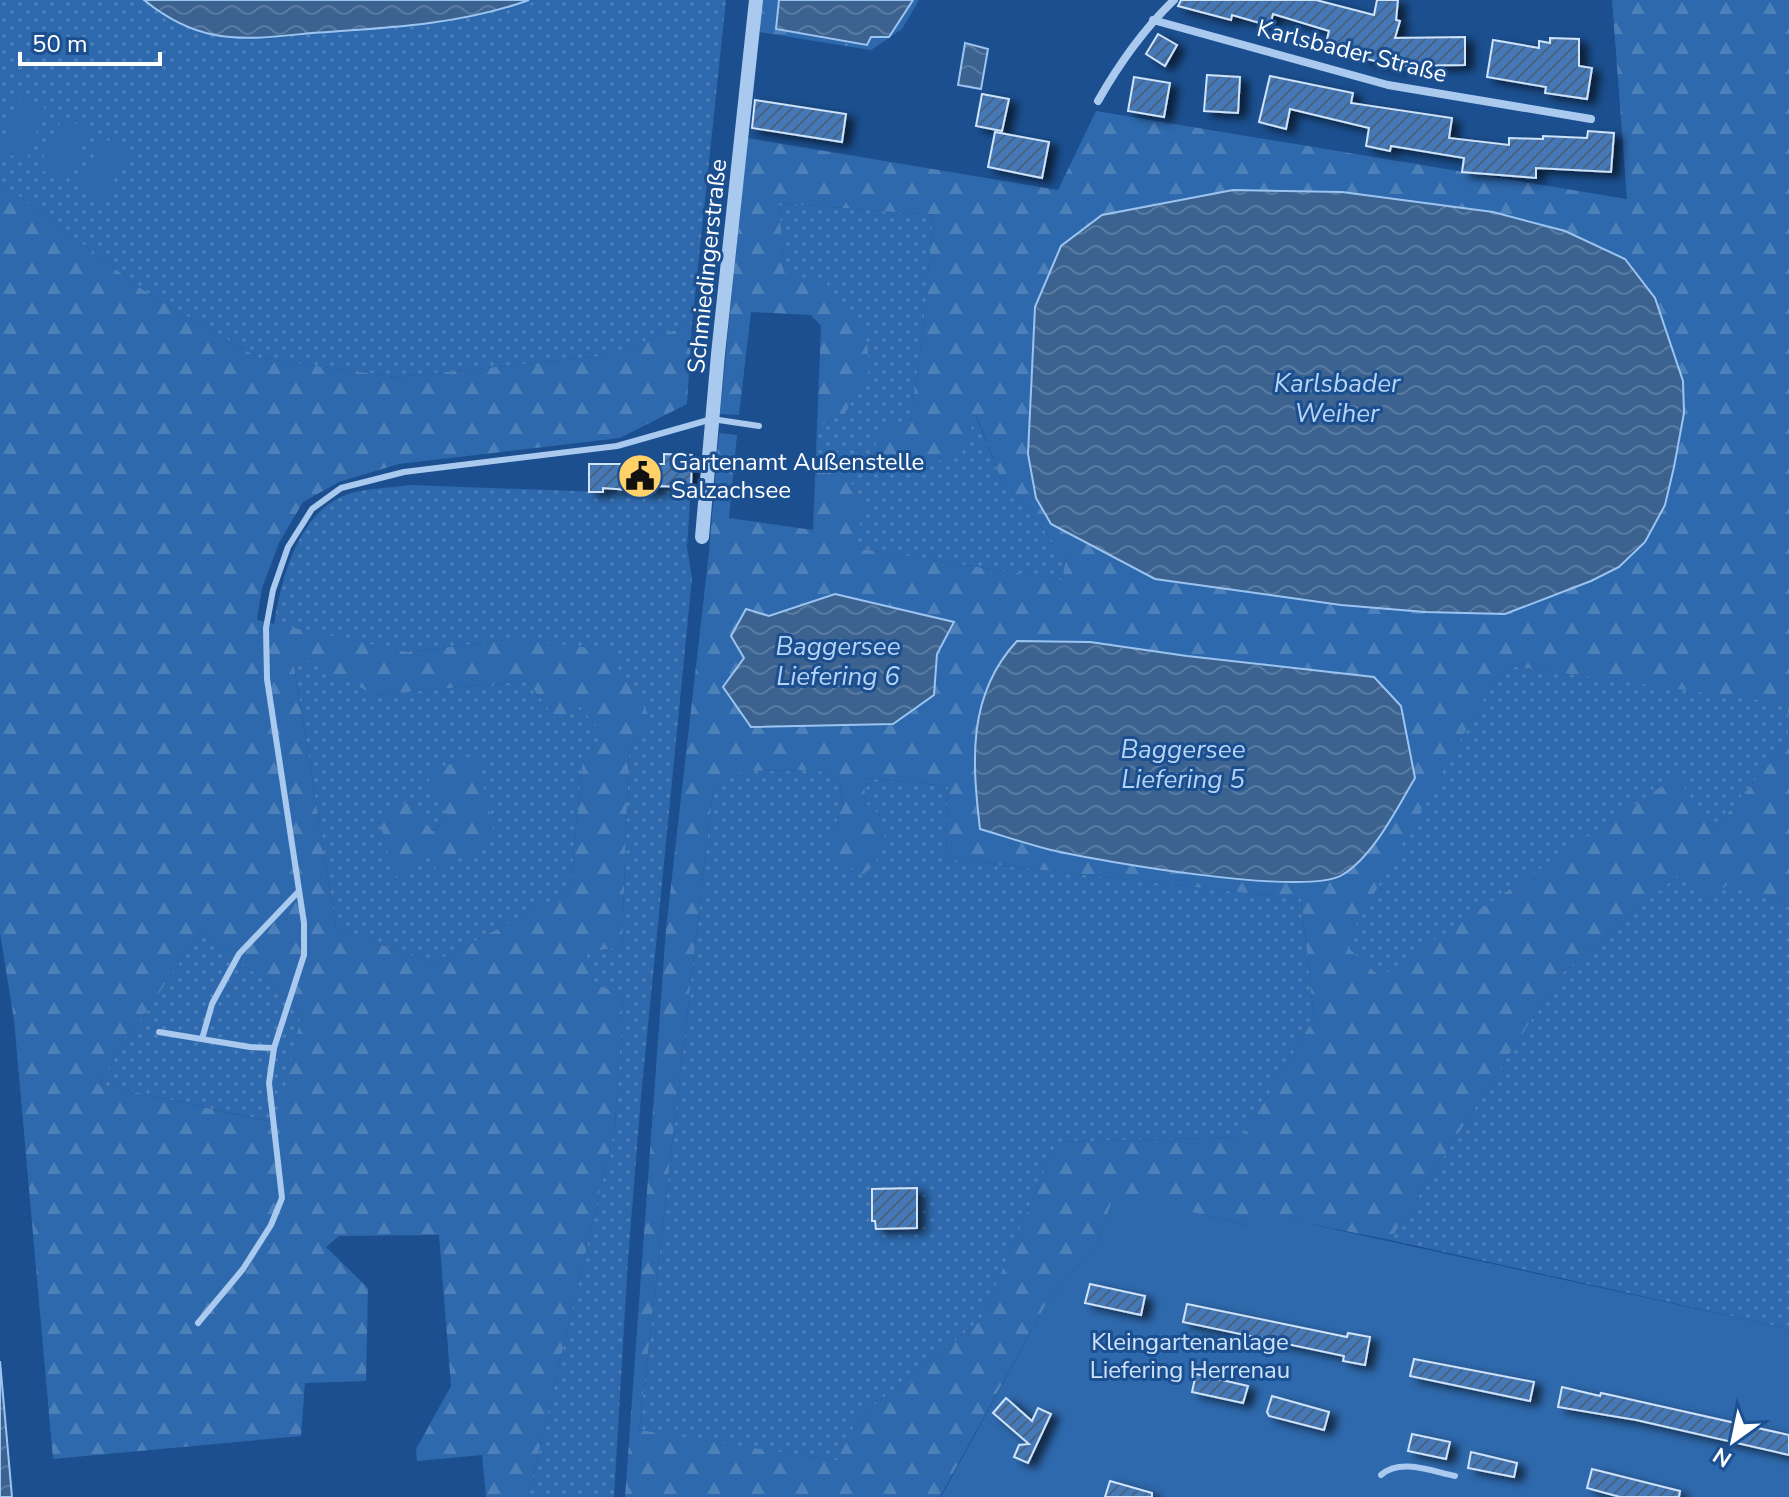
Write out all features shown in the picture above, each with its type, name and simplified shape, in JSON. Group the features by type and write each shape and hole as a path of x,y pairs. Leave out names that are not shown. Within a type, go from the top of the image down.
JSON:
{"street":[{"name":"Schmiedingerstraße","path":"702,537 756,0"},
{"path":"1098,101 1114,73 1153,20 1174,0"},
{"name":"Karlsbader Straße","path":"1153,20 1388,85 1591,119"}],"lane":[{"path":"198,1323 243,1269 271,1225 282,1198 269,1083 274,1048 304,955 304,923 267,679 266,628 273,590 288,547 312,509 341,488 404,472 617,446 712,419 759,426"},
{"path":"202,1039 212,1004 239,954 299,891"},
{"path":"159,1032 274,1048"},
{"path":"1381,1475 1390,1467 1400,1465 1455,1476"}],"green space":[{"path":"0,0 726,0 692,324 603,356 396,377 259,358 150,295 0,182"},
{"path":"762,0 779,0 776,29 889,37 913,0 919,0 902,29 871,50 759,32"},
{"path":"1612,0 1789,0 1789,907 1728,884 1710,900 1685,869 1561,974 1390,1240 1252,1212 1248,1225 1114,1195 1099,1241 1045,1306 940,1497 625,1497 666,929 709,552 719,433 737,435 729,518 813,530 816,451 847,475 863,503 856,548 1062,580 1066,557 1001,479 976,415 960,458 871,469 879,428 910,423 924,321 933,215 779,203 784,273 826,283 866,335 870,369 845,413 817,428 821,326 811,315 751,312 739,415 720,414 747,138 1058,190 1096,111 1627,199","holes":["1233,190 1342,192 1493,212 1565,231 1683,381 1684,413 1665,505 1619,567 1505,614 1341,605 1155,579 1102,215","835,594 953,622 937,654 934,695 811,725 751,727 723,687 744,658 746,609 769,616","1017,641 1090,642 1187,656 1374,845 1341,876 1292,883 1156,869 1050,850 980,829","1503,665 1788,704 1788,742 1713,830 1677,776 1380,977 1345,945","818,770 839,779 843,803 834,831 833,857 862,875 879,857 885,833 880,816 865,803 864,778 948,786 946,859 1301,899 1314,1018 1243,1137 1057,1142 981,1320 857,1419 837,1461 639,1430 713,790 743,771"]},
{"path":"18,98 45,108 26,161 0,151"},
{"path":"63,117 90,130 65,182 38,168"},
{"path":"103,138 129,151 104,200 78,187"},
{"path":"0,182 150,295 259,358 396,377 603,356 692,324 687,404 620,438 399,464 339,482 303,502 279,543 262,588 257,620 408,652 516,639 607,650 655,725 629,746 622,947 586,952 593,983 623,995 615,1127 528,1497 486,1497 482,1455 417,1461 416,1449 451,1386 439,1235 339,1236 326,1247 368,1288 366,1381 305,1383 301,1436 53,1459 14,1020 0,933","holes":["292,653 375,695 527,681 560,723 580,707 605,735 583,756 570,891 433,963 336,929","201,930 302,1011 277,1123 98,1084"]},
{"path":"779,203 933,215 924,321 910,424 871,468 975,414 1001,479 1066,557 1062,580 856,548 847,475 816,451 817,428 845,413 826,283 784,274"},
{"path":"410,485 603,492 603,488 654,492 655,486 691,487 687,547 692,578 641,1097 614,1497 528,1497 615,1127 623,995 593,983 585,952 622,947 629,746 654,725 516,639 408,652 274,625 287,568 304,531 316,515 348,494"},
{"path":"292,652 375,695 527,681 560,723 580,706 605,735 583,756 570,891 433,963 336,929","holes":["409,800 431,831 449,819 439,871 428,855"]},
{"path":"1503,665 1789,703 1788,742 1712,831 1677,777 1381,978 1344,945"},
{"path":"476,754 495,837 438,872 428,856 394,878 379,819 409,800 432,831 449,819 426,774"},
{"path":"818,770 839,779 843,803 834,831 880,815 865,803 863,778 948,786 946,859 1301,899 1314,1018 1243,1137 1057,1142 981,1320 857,1419 838,1461 639,1431 713,790 742,771"},
{"path":"1686,868 1710,900 1727,883 1789,907 1789,1329 1390,1240 1561,974"},
{"path":"201,930 302,1011 278,1123 98,1084"},
{"name":"Kleingartenanlage Liefering Herrenau","path":"1114,1194 1247,1225 1251,1211 1789,1329 1789,1497 941,1497 1045,1306 1099,1241"}],"water":[{"path":"144,0 529,0 476,15 422,24 251,38 227,37 195,30"},
{"path":"779,0 913,0 889,37 871,37 867,45 776,29"},
{"path":"965,43 988,49 981,89 958,85"},
{"name":"Karlsbader Weiher","path":"1233,190 1342,192 1493,212 1565,231 1625,259 1655,298 1683,381 1684,413 1674,467 1665,505 1645,542 1619,567 1505,614 1425,612 1341,605 1155,579 1051,524 1036,498 1028,454 1035,307 1061,246 1102,215"},
{"name":"Baggersee Liefering 6","path":"835,594 954,622 937,654 934,695 893,724 751,727 723,687 744,658 731,636 746,609 769,616"},
{"name":"Baggersee Liefering 5","path":"1017,641 1090,642 1374,677 1401,706 1415,778 1364,856 1342,875 1321,881 1246,880 1155,869 1051,850 980,829 975,754 981,706 1001,662"},
{"path":"0,1361 12,1497 0,1497"}],"building":[{"path":"1181,0 1316,0 1374,15 1377,0 1398,0 1396,20 1400,21 1395,38 1465,37 1465,65 1394,66 1363,58 1364,53 1326,43 1329,31 1273,14 1270,26 1232,15 1231,20 1178,6"},
{"path":"1158,34 1177,45 1165,66 1146,54"},
{"path":"1550,38 1579,39 1579,66 1592,68 1587,99 1545,93 1546,87 1487,77 1493,40 1539,48 1539,41 1550,43"},
{"path":"1207,75 1240,77 1238,113 1204,111"},
{"path":"1270,76 1353,93 1351,103 1452,118 1449,138 1509,145 1509,138 1587,138 1588,131 1614,133 1611,172 1536,168 1536,178 1462,172 1464,158 1391,146 1390,151 1366,146 1369,128 1290,109 1286,129 1259,122"},
{"path":"1134,77 1170,83 1164,117 1128,111"},
{"path":"982,94 1009,99 1002,131 976,126"},
{"path":"755,100 846,114 842,142 752,128"},
{"path":"995,132 1049,142 1042,178 988,167"},
{"name":"Gartenamt Außenstelle Salzachsee","path":"664,454 692,455 691,487 655,486 655,492 603,488 603,492 589,492 589,464 664,464"},
{"path":"917,1188 917,1228 876,1229 875,1221 872,1221 872,1189"},
{"path":"1090,1284 1145,1296 1141,1315 1085,1303"},
{"path":"1187,1304 1347,1337 1348,1333 1370,1337 1365,1365 1343,1361 1344,1356 1183,1322"},
{"path":"1414,1359 1534,1382 1530,1401 1410,1376"},
{"path":"1196,1374 1248,1386 1243,1403 1192,1392"},
{"path":"1562,1387 1789,1435 1789,1455 1636,1420 1558,1407"},
{"path":"1272,1396 1329,1412 1324,1430 1269,1416 1267,1412"},
{"path":"1006,1398 1032,1421 1038,1408 1051,1414 1028,1463 1014,1457 1019,1445 1029,1444 993,1413"},
{"path":"1412,1434 1450,1442 1446,1459 1408,1451"},
{"path":"1471,1452 1517,1463 1514,1477 1468,1468"},
{"path":"1592,1469 1680,1491 1679,1497 1620,1497 1587,1488"},
{"path":"1110,1481 1152,1493 1152,1497 1105,1497"}],"place":[{"name":"Gartenamt Außenstelle Salzachsee","path":"640,476"}]}
